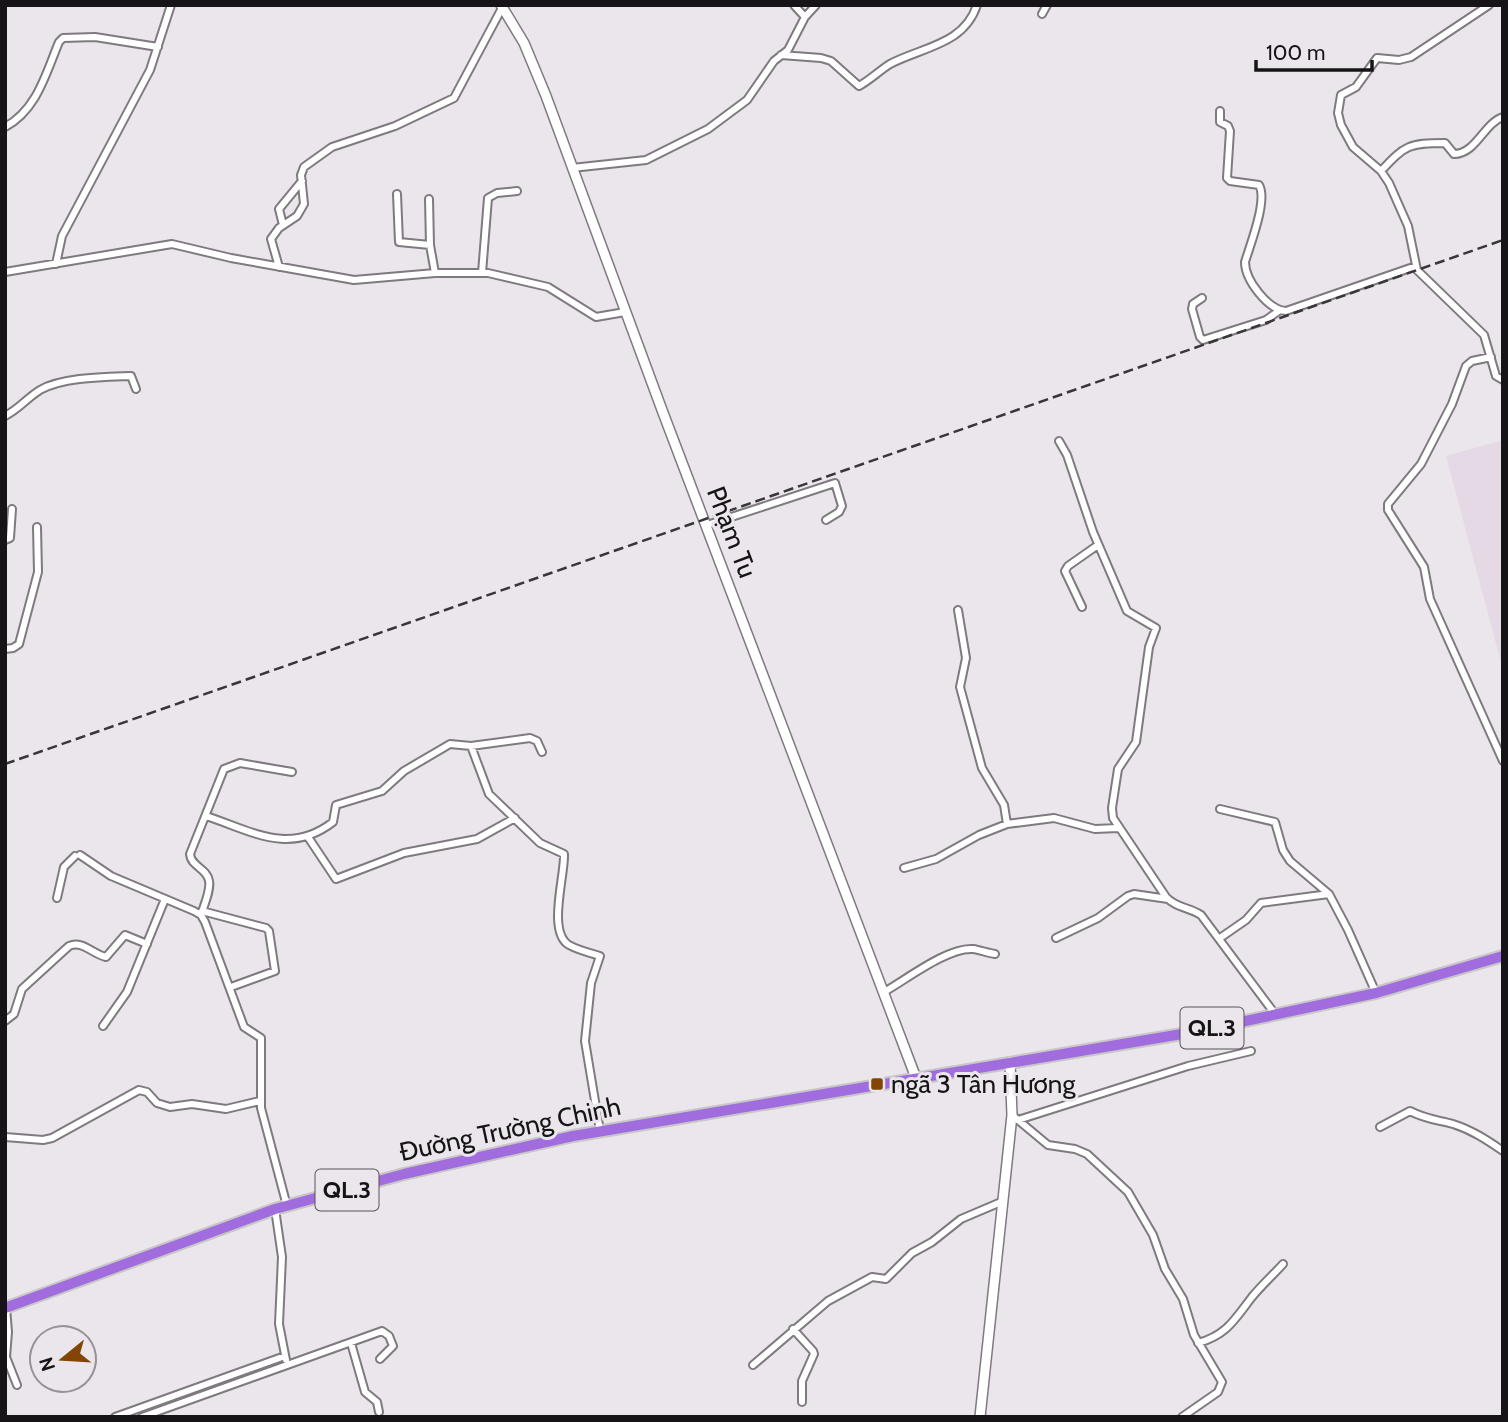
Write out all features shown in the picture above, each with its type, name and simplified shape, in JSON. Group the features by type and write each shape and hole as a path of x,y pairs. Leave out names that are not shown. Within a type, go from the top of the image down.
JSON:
{"highway":[{"name":"QL.3","path":"916,1078 1194,1032 1376,993 1503,956"},
{"name":"Đường Trường Chinh","path":"5,1308 275,1209 404,1174 600,1131 916,1078"}],"street":[{"path":"56,264 62,236 141,89 171,5"},
{"path":"794,5 805,17"},
{"path":"572,168 646,160 699,134 747,100 774,61 788,50 805,17 816,5"},
{"path":"781,55 831,61 859,86 889,65 932,49 952,37 969,22 977,5"},
{"path":"1042,14 1047,5"},
{"path":"1489,5 1411,57 1399,60 1377,58 1359,85 1341,95 1338,113 1340,125 1357,151 1381,171 1389,183 1408,226 1416,266 1424,279 1480,330 1496,376 1503,380"},
{"path":"279,267 271,239 283,225 295,219 304,204 301,170 330,148 395,125 454,98 501,6"},
{"name":"Phạm Tu","path":"501,6 528,51 916,1078"},
{"path":"5,127 14,122 35,100 63,38 95,37 158,47"},
{"path":"1220,111 1220,120 1228,126 1230,136 1227,178 1230,181 1259,185 1262,190 1259,213 1245,262 1247,277 1261,294 1280,310"},
{"path":"1381,171 1400,151 1417,143 1445,143 1454,154 1460,154 1480,139 1492,122 1503,117"},
{"path":"283,225 279,209 302,181"},
{"path":"482,273 488,198 497,192 517,191"},
{"path":"397,194 398,242 430,245"},
{"path":"429,199 430,245 435,273"},
{"path":"5,272 170,244 354,280 435,273 482,273 548,287 596,317 625,312"},
{"path":"1202,298 1193,304 1192,309 1203,341 1266,320 1280,310 1416,266"},
{"path":"1491,357 1472,361 1466,366 1452,404 1421,464 1388,504 1388,510 1424,567 1430,599 1503,761"},
{"path":"5,416 42,389 68,381 131,376 136,388"},
{"path":"1059,441 1067,455 1098,545 1127,611 1156,628 1149,647 1136,742 1118,769 1112,808 1118,828 1168,899 1201,915 1275,1014"},
{"path":"707,525 835,483 842,506 839,512 826,520"},
{"path":"5,540 12,534 12,509"},
{"path":"5,649 19,644 38,572 37,527"},
{"path":"1082,607 1065,570 1098,545"},
{"path":"958,610 966,658 960,687 982,768 1004,806 1007,824"},
{"path":"206,816 281,840 308,837 333,822 334,808 340,803 382,791 404,771 443,747 530,738 537,741 542,752"},
{"path":"471,746 489,794 540,843 564,854 558,918 563,939 600,956 591,983 586,1041 600,1131"},
{"path":"287,1206 260,1101 261,1038 244,1027 202,913 209,879 193,864 190,853 224,769 240,763 256,768 292,772"},
{"path":"1220,809 1275,822 1283,850 1290,862 1329,894 1376,993"},
{"path":"308,837 336,879 404,853 477,839 515,818"},
{"path":"904,868 936,859 979,835 1007,824 1054,818 1095,830 1118,828"},
{"path":"57,898 64,867 78,856 111,876 164,899 202,913 266,928 275,971 231,987"},
{"path":"1056,938 1098,918 1128,896 1134,894 1168,899"},
{"path":"1220,939 1262,903 1329,894"},
{"path":"103,1026 127,992 164,899"},
{"path":"5,1021 14,1014 22,989 68,946 81,944 106,957 125,935 147,944"},
{"path":"884,992 934,962 964,950 995,954"},
{"path":"1015,1118 1188,1066 1251,1051"},
{"path":"980,1417 1001,1202 1015,1118 1010,1062"},
{"path":"5,1137 43,1140 52,1138 139,1090 147,1092 157,1103 170,1107 198,1104 226,1109 260,1101"},
{"path":"1380,1128 1410,1111 1420,1117 1472,1131 1503,1151"},
{"path":"1015,1118 1048,1145 1075,1149 1087,1154 1128,1192 1153,1235 1165,1269 1183,1299 1198,1343 1222,1385 1218,1392 1182,1417"},
{"path":"753,1365 834,1297 872,1277 886,1279 912,1253 932,1242 961,1219 1001,1202"},
{"path":"275,1209 282,1257 279,1324 287,1361"},
{"path":"1198,1343 1217,1336 1239,1317 1254,1295 1283,1264"},
{"path":"5,1308 8,1332 6,1357 17,1385"},
{"path":"793,1329 814,1354 802,1381 802,1402"},
{"path":"115,1417 152,1409 382,1331 387,1333 393,1346 380,1359"},
{"path":"351,1343 365,1392 377,1402 379,1412"},
{"path":"142,1417 152,1409"}],"shaded area":[{"path":"1503,440 1503,670 1446,456"}],"railway":[{"path":"5,764 1503,240"}],"place":[{"name":"ngã 3 Tân Hương","path":"877,1084"}]}
